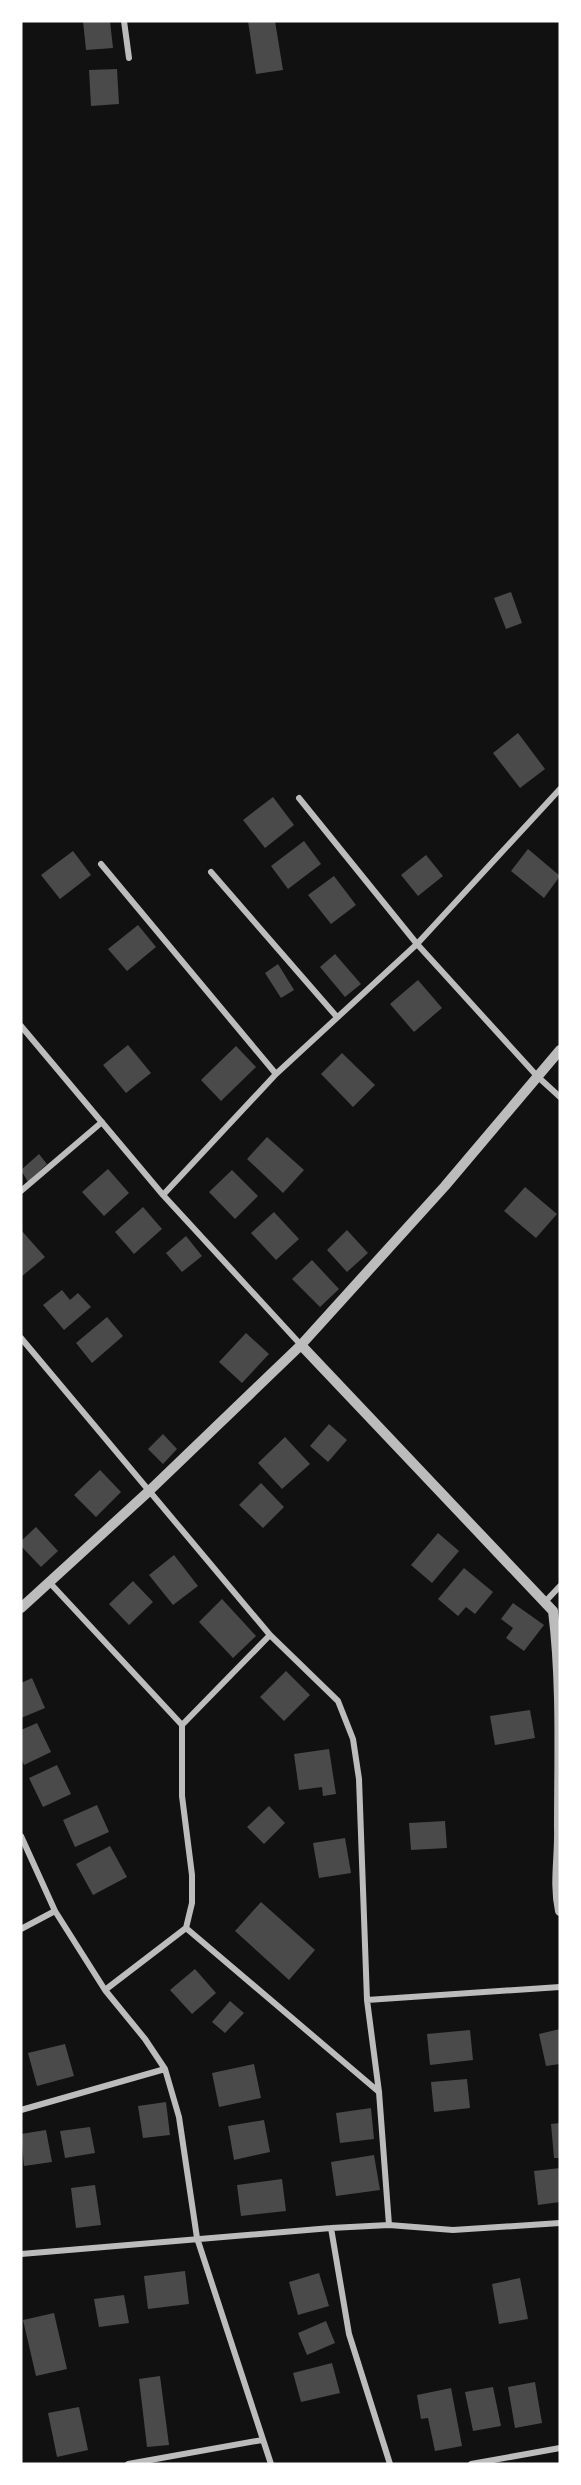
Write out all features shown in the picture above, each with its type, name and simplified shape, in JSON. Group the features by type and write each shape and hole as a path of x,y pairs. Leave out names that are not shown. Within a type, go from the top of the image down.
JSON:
{"street":[{"path":"124,21 129,58"},
{"path":"164,1195 276,1074 417,944 560,789"},
{"path":"299,798 417,944 537,1076 560,1097"},
{"path":"101,864 276,1074"},
{"path":"211,872 337,1017"},
{"path":"21,1026 164,1195 301,1345 553,1611 556,1640 560,1843 555,1886 560,1911"},
{"path":"21,1608 148,1492 301,1345 445,1186 560,1050"},
{"path":"21,1191 102,1122"},
{"path":"21,1338 270,1635 338,1701 353,1739 359,1779 367,2001 379,2092 389,2225"},
{"path":"50,1583 182,1725 182,1796 192,1875 192,1903 186,1928 105,1990"},
{"path":"544,1603 560,1586"},
{"path":"182,1725 270,1635"},
{"path":"21,1836 55,1911 105,1990 146,2039 165,2069 179,2117 197,2238 271,2464"},
{"path":"21,1929 55,1911"},
{"path":"186,1928 379,2092"},
{"path":"367,2001 560,1987"},
{"path":"21,2109 165,2069"},
{"path":"21,2254 331,2228 389,2225 453,2230 560,2223"},
{"path":"331,2228 349,2334 390,2464"},
{"path":"128,2464 262,2440"},
{"path":"471,2464 560,2448"}],"building":[{"path":"83,21 110,21 113,48 86,50"},
{"path":"248,21 275,21 283,70 256,74"},
{"path":"117,69 119,104 91,106 89,70"},
{"path":"511,592 522,623 506,629 494,598"},
{"path":"518,733 545,769 520,788 493,753"},
{"path":"273,797 294,825 265,848 243,820"},
{"path":"304,841 321,864 288,889 271,866"},
{"path":"528,849 560,876 544,898 511,871"},
{"path":"73,851 91,875 60,899 41,875"},
{"path":"426,855 443,876 418,896 401,875"},
{"path":"334,876 356,905 331,924 308,895"},
{"path":"138,925 156,947 127,971 108,949"},
{"path":"335,954 361,984 345,997 320,967"},
{"path":"278,964 294,990 281,998 265,973"},
{"path":"418,980 442,1008 414,1032 390,1004"},
{"path":"128,1045 151,1073 126,1093 103,1065"},
{"path":"236,1046 256,1067 221,1101 201,1080"},
{"path":"342,1053 375,1085 353,1107 321,1074"},
{"path":"267,1137 304,1170 283,1193 247,1159"},
{"path":"39,1154 47,1164 28,1182 21,1170"},
{"path":"108,1169 129,1193 104,1216 82,1192"},
{"path":"232,1170 258,1196 235,1219 209,1192"},
{"path":"525,1187 557,1214 536,1238 504,1211"},
{"path":"143,1207 162,1229 134,1254 115,1232"},
{"path":"274,1212 299,1239 276,1260 251,1233"},
{"path":"21,1230 45,1257 21,1277"},
{"path":"347,1230 368,1253 347,1272 327,1250"},
{"path":"186,1236 202,1256 182,1272 166,1253"},
{"path":"312,1260 339,1289 320,1307 292,1279"},
{"path":"62,1290 70,1300 78,1293 91,1307 64,1330 43,1305"},
{"path":"107,1317 123,1336 92,1363 76,1343"},
{"path":"246,1333 269,1354 242,1383 219,1362"},
{"path":"329,1424 347,1440 328,1462 310,1446"},
{"path":"163,1434 177,1449 163,1464 148,1449"},
{"path":"285,1437 310,1464 282,1489 258,1463"},
{"path":"100,1470 121,1492 96,1517 74,1495"},
{"path":"261,1483 284,1507 263,1528 239,1505"},
{"path":"36,1527 58,1551 41,1567 21,1546 21,1541"},
{"path":"438,1533 459,1551 432,1583 411,1565"},
{"path":"174,1555 198,1586 173,1605 149,1575"},
{"path":"464,1568 493,1592 475,1614 466,1607 458,1616 438,1599"},
{"path":"133,1581 153,1602 129,1625 109,1604"},
{"path":"222,1599 256,1636 233,1658 199,1622"},
{"path":"513,1603 544,1625 524,1651 506,1638 513,1628 501,1619"},
{"path":"286,1671 310,1695 284,1721 260,1697"},
{"path":"32,1678 45,1708 21,1718 21,1683"},
{"path":"530,1710 535,1738 495,1745 490,1716"},
{"path":"37,1723 51,1752 24,1765 21,1758 21,1730"},
{"path":"329,1749 336,1794 323,1796 322,1787 299,1790 294,1754"},
{"path":"57,1765 71,1794 43,1807 29,1778"},
{"path":"97,1805 109,1832 75,1847 63,1820"},
{"path":"269,1806 285,1823 264,1844 247,1827"},
{"path":"445,1821 447,1848 411,1850 409,1823"},
{"path":"345,1838 351,1873 319,1878 313,1843"},
{"path":"110,1846 127,1877 93,1895 76,1864"},
{"path":"261,1902 315,1950 289,1980 235,1931"},
{"path":"195,1969 216,1993 192,2014 170,1990"},
{"path":"230,2001 244,2013 225,2033 212,2022"},
{"path":"560,2029 560,2064 546,2066 539,2034"},
{"path":"470,2030 473,2060 430,2065 427,2034"},
{"path":"65,2044 74,2076 37,2086 28,2053"},
{"path":"254,2064 261,2098 219,2107 212,2073"},
{"path":"467,2079 470,2108 434,2112 431,2082"},
{"path":"166,2102 170,2135 143,2138 138,2106"},
{"path":"371,2108 374,2139 340,2143 336,2113"},
{"path":"264,2120 270,2152 234,2160 228,2126"},
{"path":"560,2123 560,2158 554,2158 551,2124"},
{"path":"90,2127 95,2153 65,2158 60,2131"},
{"path":"46,2130 52,2162 24,2166 21,2134"},
{"path":"374,2155 380,2190 336,2196 331,2162"},
{"path":"560,2168 560,2202 538,2205 534,2171"},
{"path":"282,2179 286,2211 241,2216 237,2185"},
{"path":"95,2185 101,2225 76,2228 71,2188"},
{"path":"185,2271 189,2304 148,2309 144,2276"},
{"path":"319,2273 329,2306 298,2315 289,2282"},
{"path":"520,2278 528,2319 499,2324 492,2284"},
{"path":"124,2295 129,2323 99,2327 94,2299"},
{"path":"54,2313 67,2369 36,2376 23,2320"},
{"path":"326,2321 335,2343 307,2355 298,2333"},
{"path":"332,2363 340,2393 301,2402 293,2373"},
{"path":"160,2376 169,2445 147,2447 139,2379"},
{"path":"535,2382 542,2423 515,2428 508,2387"},
{"path":"493,2387 501,2426 473,2431 465,2392"},
{"path":"451,2388 462,2446 435,2451 428,2418 421,2419 417,2395"},
{"path":"79,2407 88,2450 57,2457 48,2413"}]}
